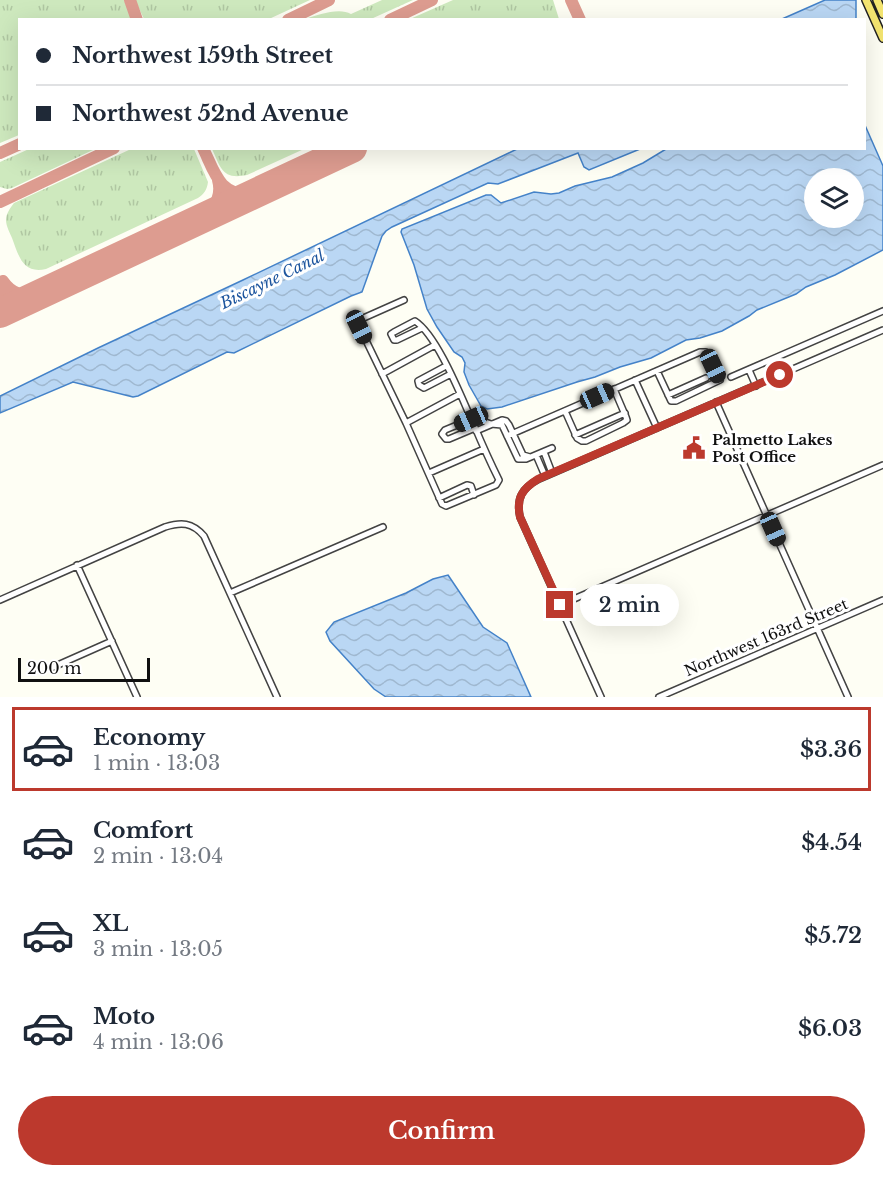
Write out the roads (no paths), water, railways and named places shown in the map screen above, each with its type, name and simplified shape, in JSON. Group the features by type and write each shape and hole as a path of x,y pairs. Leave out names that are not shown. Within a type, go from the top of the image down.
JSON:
{"main road":[{"path":"866,0 883,38"},
{"path":"877,0 883,14"}],"street":[{"path":"404,300 359,320 358,324 439,498 446,507 496,485 499,480 451,374 435,345 422,328 415,321 391,334 394,340 397,340 422,328"},
{"path":"730,377 883,311"},
{"path":"601,697 520,517 520,495 530,484 545,476 883,330"},
{"path":"382,374 435,345"},
{"path":"510,435 700,352 706,352 720,380 676,401 671,401 657,371"},
{"path":"446,366 418,381 419,386 424,388 451,374"},
{"path":"748,370 756,386"},
{"path":"668,395 706,378"},
{"path":"635,380 657,428"},
{"path":"565,411 575,435 579,440 586,441 626,422 627,417 614,389"},
{"path":"406,423 460,394"},
{"path":"716,402 848,697"},
{"path":"575,435 625,413"},
{"path":"491,424 449,439 442,434 445,430 474,418 502,425 510,435 518,459 522,460 552,448"},
{"path":"429,473 484,449"},
{"path":"544,452 552,473"},
{"path":"536,455 545,476"},
{"path":"560,605 883,465"},
{"path":"439,498 467,485 471,486 474,495"},
{"path":"0,600 174,524 194,526 207,542 277,697"},
{"path":"230,593 383,527"},
{"path":"77,566 137,697"},
{"name":"Northwest 163rd Street","path":"659,697 883,600"},
{"path":"51,668 112,641"}],"water":[{"path":"825,0 856,0 856,18 784,18"},
{"path":"866,128 883,166 883,250 796,294 757,310 722,331 686,340 651,358 502,407 487,409 481,406 469,385 462,357 454,352 427,309 401,232 402,229 486,195 491,195 501,203 534,192 559,193 575,186 612,177 664,150 866,150"},
{"name":"Biscayne Canal","path":"515,150 638,150 589,170 584,167 578,153 498,184 488,183 392,227 382,236 362,292 234,353 227,352 138,396 133,397 73,382 0,413 0,396"},
{"path":"448,575 483,627 507,643 531,697 386,697 374,689 330,641 326,632 334,622 406,593 433,579"}],"place":[{"name":"Palmetto Lakes Post Office","path":"694,448"}]}
